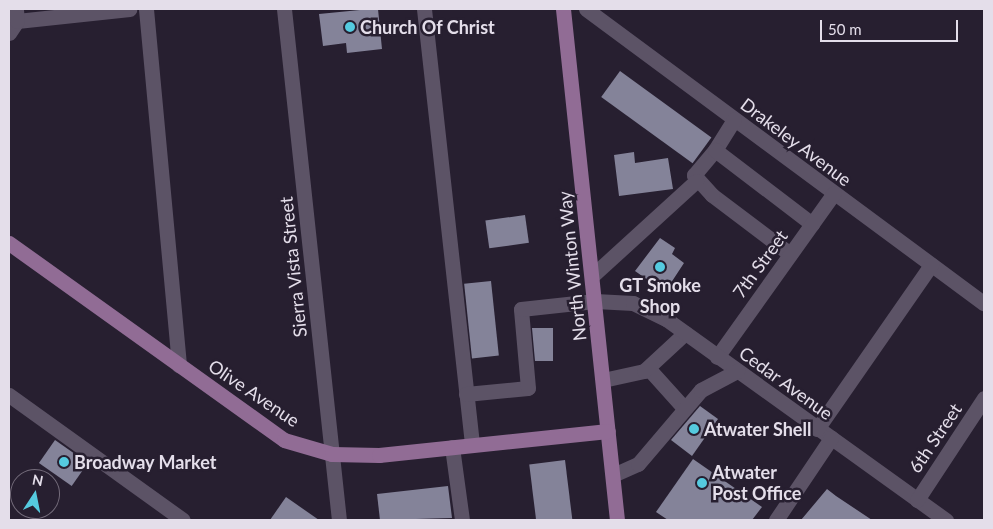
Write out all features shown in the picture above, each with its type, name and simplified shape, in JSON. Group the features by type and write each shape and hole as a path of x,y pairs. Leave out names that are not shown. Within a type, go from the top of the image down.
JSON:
{"main road":[{"name":"North Winton Way","path":"563,9 617,520"},
{"name":"Olive Avenue","path":"9,243 284,440 332,454 452,447 608,431"}],"street":[{"path":"14,21 129,9"},
{"path":"146,9 179,365"},
{"name":"Sierra Vista Street","path":"284,9 339,520"},
{"path":"424,9 472,444"},
{"name":"Drakeley Avenue","path":"586,9 984,304"},
{"path":"734,120 715,150 694,175 696,181 790,254"},
{"path":"715,150 812,224"},
{"path":"592,276 696,181"},
{"name":"7th Street","path":"717,357 834,194"},
{"path":"817,428 931,265"},
{"name":"Cedar Avenue","path":"466,394 528,388 521,309 595,301 633,303 685,333 946,520"},
{"path":"603,380 634,376 648,368 685,333"},
{"path":"648,368 684,408"},
{"path":"613,475 638,464 701,390 737,371"},
{"path":"9,394 183,520"},
{"name":"6th Street","path":"916,500 984,398"},
{"path":"776,520 831,438"},
{"path":"452,447 462,520"}],"building":[{"name":"Church Of Christ","path":"378,9 382,49 347,53 346,43 323,46 319,14"},
{"path":"620,71 711,137 693,163 601,97"},
{"path":"634,152 635,163 668,158 673,189 619,196 614,155"},
{"path":"525,215 529,243 489,248 485,221"},
{"name":"GT Smoke Shop","path":"660,238 675,248 672,254 684,263 665,292 635,271"},
{"path":"491,281 499,356 472,358 464,284"},
{"path":"532,328 553,328 553,361 535,361"},
{"name":"Atwater Shell","path":"700,406 718,419 692,456 671,440"},
{"name":"Broadway Market","path":"55,440 88,463 72,486 60,478 60,469 48,469 39,463"},
{"name":"Atwater Post Office","path":"693,459 762,507 752,520 668,520 656,512"},
{"path":"565,460 572,520 536,520 529,464"},
{"path":"448,486 452,518 380,520 377,494"},
{"path":"827,489 836,496 872,520 801,520"},
{"path":"286,497 319,520 270,520"}],"place":[{"name":"Church Of Christ","path":"350,27"},
{"name":"GT Smoke Shop","path":"660,267"},
{"name":"Atwater Shell","path":"694,429"},
{"name":"Broadway Market","path":"64,462"},
{"name":"Atwater Post Office","path":"702,483"}]}
